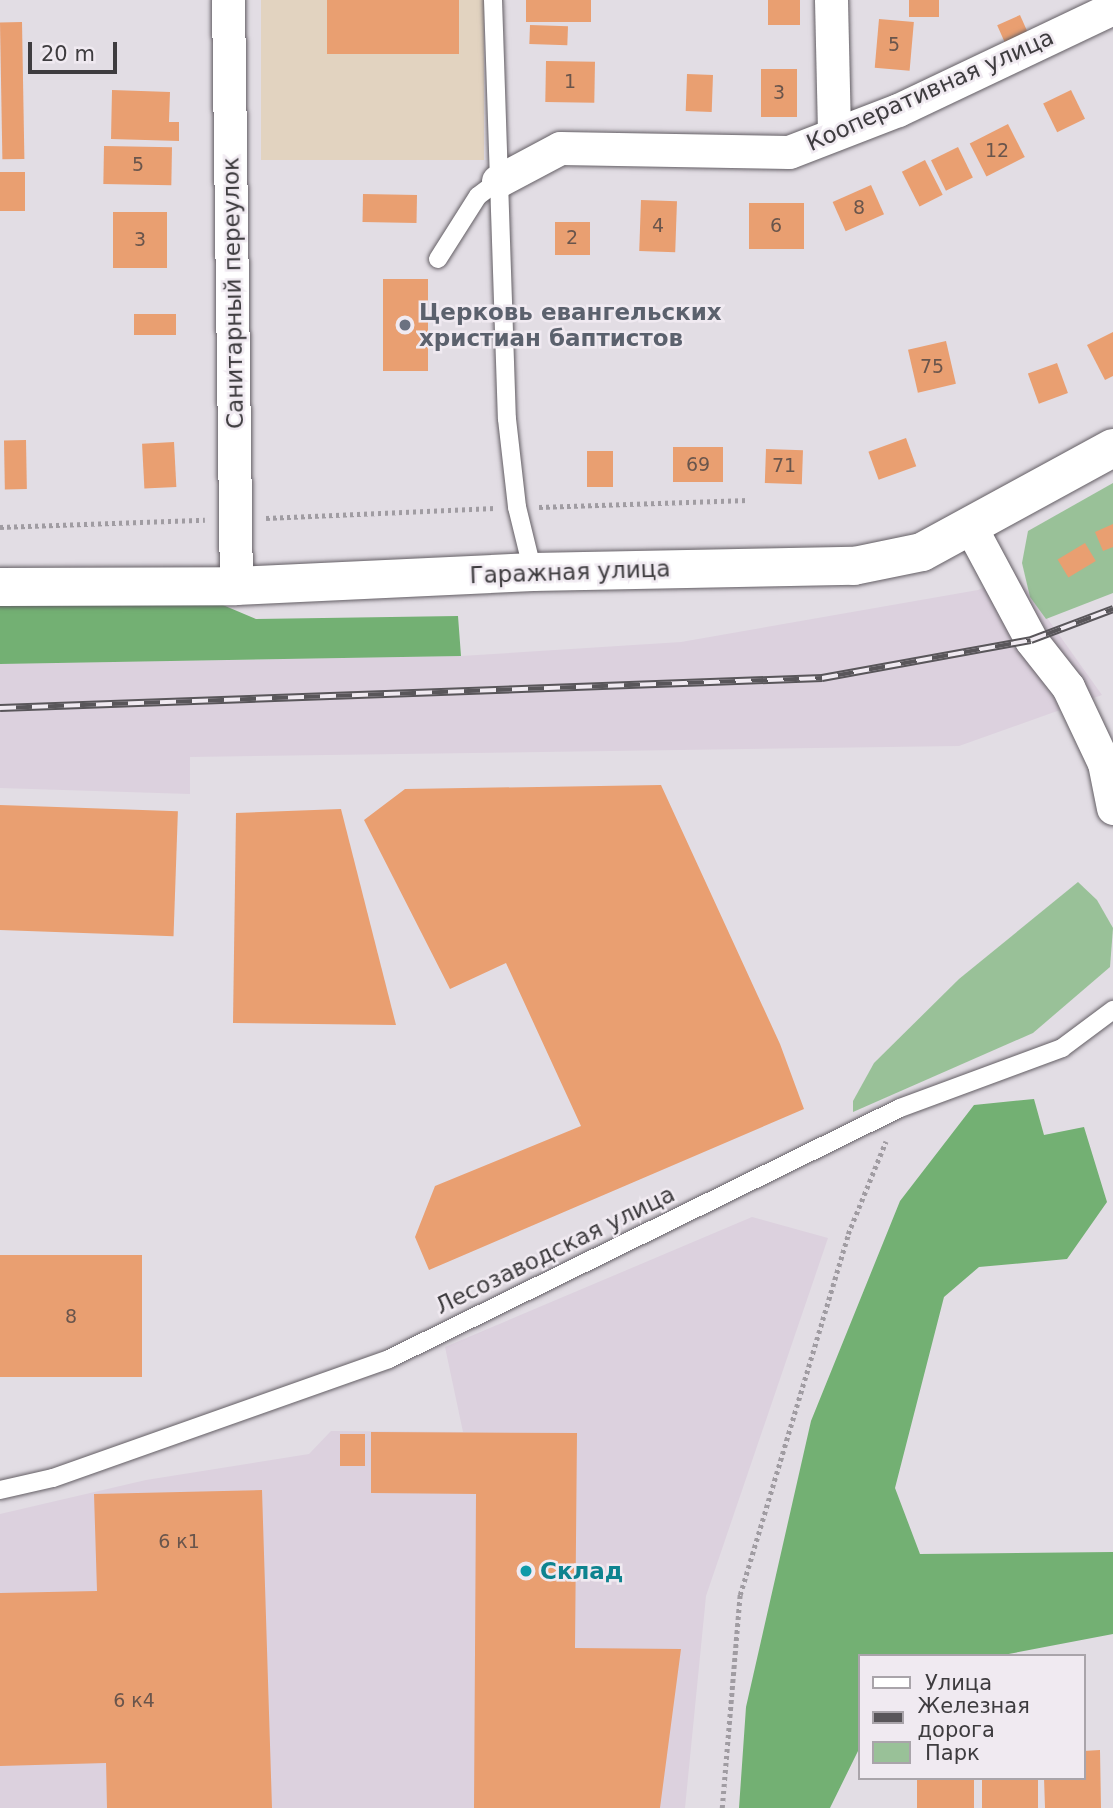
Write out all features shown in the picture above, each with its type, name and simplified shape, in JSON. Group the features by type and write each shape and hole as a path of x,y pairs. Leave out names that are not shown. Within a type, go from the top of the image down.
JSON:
{"street":[{"name":"Санитарный переулок","path":"228,0 236,586"},
{"path":"831,0 834,134"},
{"name":"Кооперативная улица","path":"498,181 560,148 789,152 898,110 1113,8"},
{"name":"Гаражная улица","path":"0,587 236,586 533,572 855,566 922,552 1113,448"},
{"path":"970,526 1031,640 1068,687 1109,761 1113,808"}],"lane":[{"path":"493,0 507,419 517,507 533,572"},
{"path":"438,259 478,196 498,181"},
{"name":"Лесозаводская улица","path":"0,1490 54,1478 389,1359 900,1108 1062,1048 1113,1010"}],"path":[{"path":"0,527 748,500"},
{"path":"722,1808 740,1595 848,1234 900,1108"}],"shaded area":[{"path":"261,0 484,0 484,160 261,160"},
{"path":"1015,573 1102,695 959,746 190,757 190,794 0,788 0,664 461,656 681,642 978,590"},
{"path":"752,1217 828,1238 706,1596 685,1808 0,1808 0,1514 146,1480 309,1454 331,1431 463,1432 445,1347"}],"green space":[{"path":"1113,483 1113,593 1046,619 1030,597 1022,563 1028,531"},
{"path":"211,600 256,619 458,616 461,656 0,664 0,606"},
{"path":"1078,882 1097,900 1113,928 1110,967 1033,1033 853,1112 853,1101 874,1063 959,979"},
{"path":"1034,1099 1044,1135 1084,1127 1107,1202 1067,1259 979,1267 944,1297 895,1488 920,1554 1113,1552 1113,1634 1008,1654 858,1654 858,1751 830,1808 739,1808 746,1707 811,1421 900,1201 974,1105"}],"building":[{"path":"327,0 459,0 459,54 327,54"},
{"path":"526,0 591,0 591,22 526,22"},
{"path":"768,0 800,0 800,25 768,25"},
{"path":"909,0 939,0 939,17 909,17"},
{"path":"1020,15 1033,44 1010,54 997,25"},
{"path":"879,19 914,22 910,71 875,68"},
{"path":"0,22 22,22 24,159 2,159"},
{"path":"530,25 568,26 567,45 529,44"},
{"path":"546,61 595,62 594,103 545,102"},
{"path":"761,69 797,69 797,117 761,117"},
{"path":"687,74 713,75 712,112 686,111"},
{"path":"112,90 170,92 169,122 179,122 179,141 111,139"},
{"path":"1071,90 1085,119 1057,132 1043,104"},
{"path":"1008,124 1025,157 986,176 970,144"},
{"path":"104,146 172,147 171,185 103,184"},
{"path":"958,147 973,178 946,191 931,160"},
{"path":"925,160 943,195 920,207 902,172"},
{"path":"0,172 25,172 25,211 0,211"},
{"path":"871,185 884,214 846,231 833,202"},
{"path":"363,194 417,195 417,223 363,222"},
{"path":"641,200 677,201 675,252 639,251"},
{"path":"749,203 804,203 804,249 749,249"},
{"path":"113,212 167,212 167,268 113,268"},
{"path":"555,222 590,222 590,255 555,255"},
{"name":"Церковь евангельских христиан баптистов","path":"383,279 428,279 428,371 383,371"},
{"path":"134,314 176,314 176,335 134,335"},
{"path":"1113,332 1113,376 1105,380 1087,345"},
{"path":"946,341 956,384 918,393 908,350"},
{"path":"1057,363 1068,393 1039,404 1028,374"},
{"path":"906,438 916,466 879,480 868,452"},
{"path":"4,440 26,440 27,489 5,489"},
{"path":"174,442 176,487 144,489 142,444"},
{"path":"673,447 723,447 723,482 673,482"},
{"path":"766,449 803,450 802,484 765,483"},
{"path":"587,451 613,451 613,487 587,487"},
{"path":"1113,524 1113,547 1103,551 1095,532"},
{"path":"1085,543 1096,561 1068,577 1058,559"},
{"path":"661,785 780,1044 804,1109 429,1270 415,1237 435,1186 581,1126 506,963 450,989 364,820 405,789"},
{"path":"0,805 178,811 174,936 0,930"},
{"path":"341,809 396,1025 233,1023 236,813"},
{"path":"0,1255 142,1255 142,1377 0,1377"},
{"name":"Склад","path":"371,1432 577,1433 575,1648 681,1649 660,1808 474,1808 476,1494 371,1493"},
{"path":"340,1434 365,1434 365,1466 340,1466"},
{"path":"262,1490 272,1808 107,1808 106,1763 0,1766 0,1593 97,1591 94,1494"},
{"path":"1100,1750 1101,1808 1045,1808 1044,1780 1085,1780 1085,1751"},
{"path":"917,1780 974,1780 974,1808 917,1808"},
{"path":"982,1780 1038,1780 1038,1808 982,1808"}],"railway":[{"path":"0,708 822,678 1031,640 1113,609"}],"place":[{"name":"Церковь евангельских христиан баптистов","path":"405,325"},
{"name":"Склад","path":"526,1571"}]}
